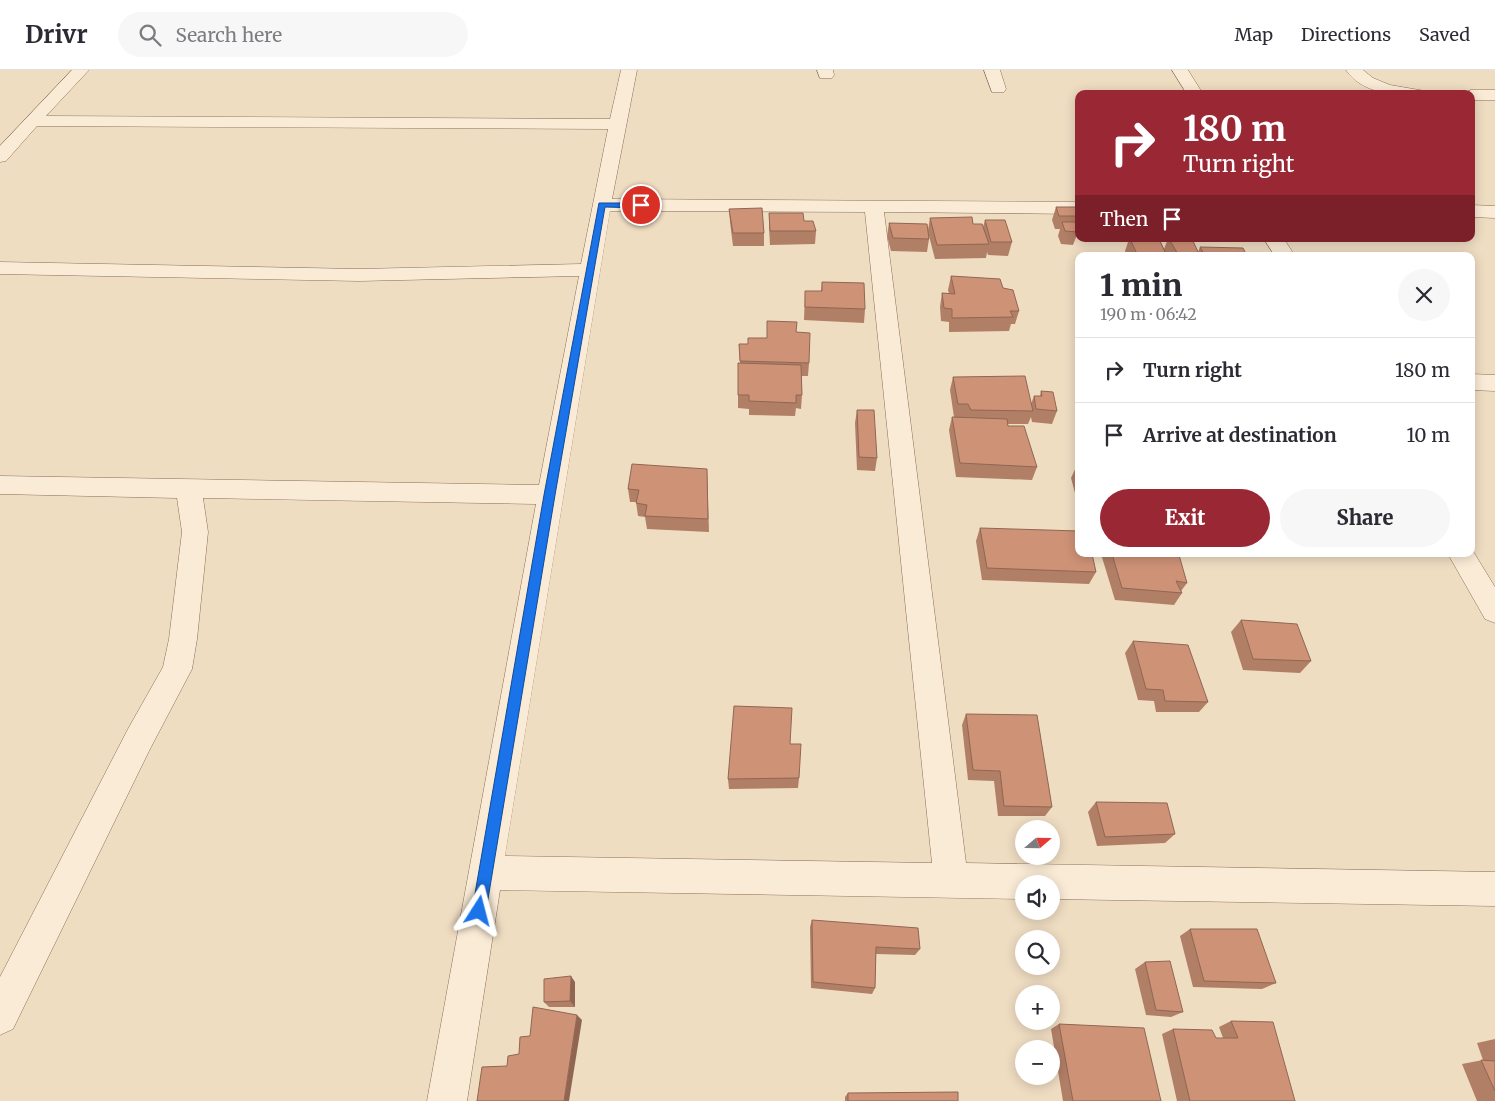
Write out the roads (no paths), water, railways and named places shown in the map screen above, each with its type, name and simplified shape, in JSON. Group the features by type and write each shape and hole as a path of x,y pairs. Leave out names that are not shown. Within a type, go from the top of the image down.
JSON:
{"street":[{"path":"0,157 81,70"},
{"path":"447,1101 550,495 602,205 629,70"},
{"path":"992,70 998,89"},
{"path":"1180,70 1192,90"},
{"path":"1354,70 1376,85 1393,90"},
{"path":"1475,95 1495,95"},
{"path":"32,121 618,124"},
{"path":"602,205 1075,208"},
{"path":"874,207 951,880"},
{"path":"1475,212 1495,212"},
{"path":"0,268 359,275 590,270"},
{"path":"1475,382 1495,383"},
{"path":"0,486 550,495"},
{"path":"0,1016 139,739 177,670 183,639 195,532 189,489"},
{"path":"1463,557 1495,611"},
{"path":"485,873 1495,890"}]}
